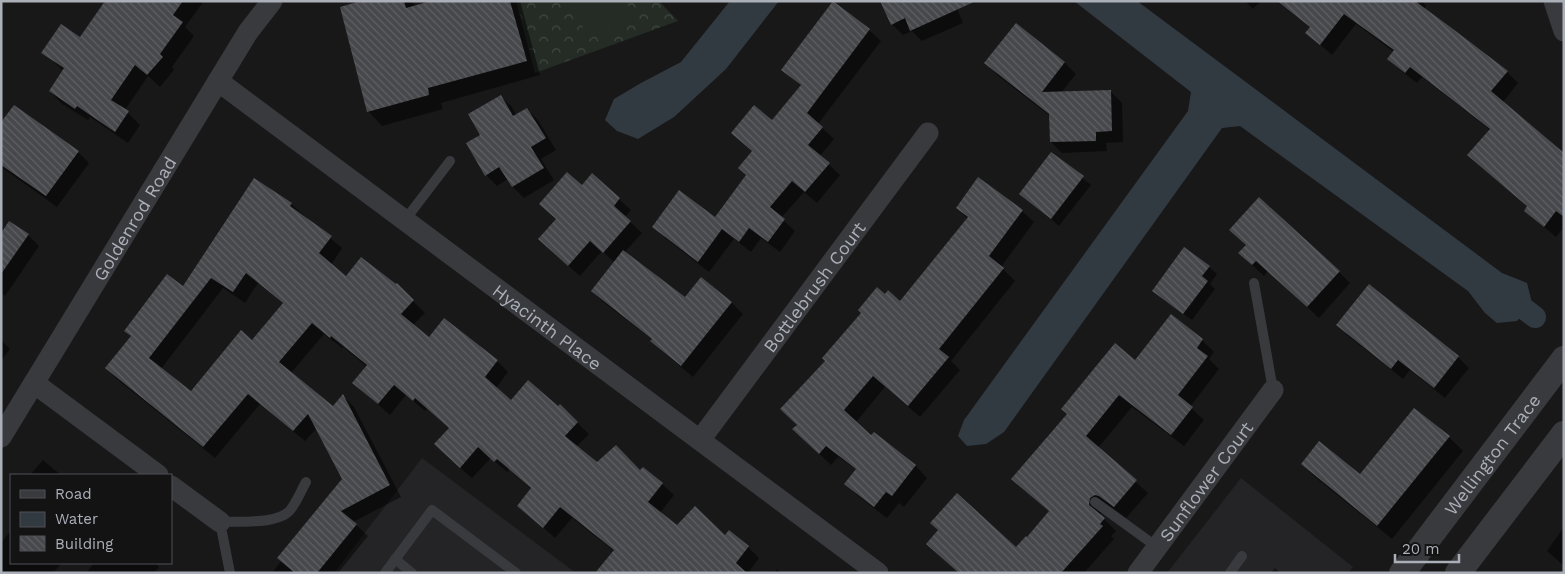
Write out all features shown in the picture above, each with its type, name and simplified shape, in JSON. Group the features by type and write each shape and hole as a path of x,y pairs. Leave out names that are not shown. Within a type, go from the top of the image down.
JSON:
{"street":[{"name":"Goldenrod Road","path":"4,428 34,383 248,32 272,1"},
{"path":"1554,1 1564,31"},
{"name":"Hyacinth Place","path":"218,81 878,573"},
{"name":"Bottlebrush Court","path":"700,440 928,133"},
{"name":"Wellington Trace","path":"1402,573 1564,359"},
{"path":"34,383 157,474"},
{"name":"Sunflower Court","path":"1138,573 1274,390"},
{"path":"1458,573 1564,434"},
{"path":"172,487 220,522"}],"lane":[{"path":"405,220 450,161"},
{"path":"1254,283 1274,390"},
{"path":"230,573 220,522 278,518 290,511 306,482"},
{"path":"1095,502 1157,548"},
{"path":"385,573 432,510 516,573"},
{"path":"1230,573 1242,556"},
{"path":"395,559 412,573"}],"shaded area":[{"path":"422,458 576,573 334,573"},
{"path":"1241,478 1353,567 1348,573 1167,573"}],"green space":[{"path":"516,1 659,1 678,21 535,73"},
{"path":"572,1 626,1 634,20 588,39"}],"water":[{"path":"730,1 779,1 726,69 674,117 638,139 617,131 605,120 614,99 681,62"},
{"path":"1074,1 1137,1 1502,273 1527,283 1532,303 1517,321 1497,323 1485,313 1468,291 1240,126 1222,128 1004,432 986,444 967,446 958,436 964,420 1188,111 1191,92"}],"building":[{"path":"105,1 183,1 173,15 183,22 160,54 163,57 147,75 135,65 111,100 129,111 115,132 77,106 75,109 49,91 64,68 41,53 61,24 80,37"},
{"path":"361,1 404,1 406,8 431,1 510,1 527,61 428,88 429,95 367,112 340,7"},
{"path":"833,1 870,29 807,113 823,127 808,145 830,163 805,192 792,181 770,207 785,219 768,242 749,228 739,242 722,229 698,262 652,227 679,190 715,217 746,175 738,168 752,151 731,133 754,105 772,120 801,85 781,70"},
{"path":"880,1 976,1 910,31 905,18 891,25"},
{"path":"1277,1 1415,1 1453,29 1508,71 1491,91 1564,153 1564,217 1556,211 1544,227 1524,211 1527,206 1467,155 1490,129 1410,67 1405,73 1387,59 1394,50 1344,14 1320,45 1305,33 1310,27"},
{"path":"1016,23 1065,62 1042,92 1111,90 1112,131 1096,132 1096,141 1050,142 1049,114 984,63"},
{"path":"501,95 513,116 527,108 546,138 531,147 544,168 512,187 499,167 485,176 466,143 480,135 468,114"},
{"path":"14,105 79,151 46,196 1,165 1,122"},
{"path":"1051,152 1084,176 1051,219 1019,194"},
{"path":"567,172 582,185 592,173 620,198 614,206 631,221 603,253 590,241 568,266 538,239 556,219 539,204"},
{"path":"978,177 1023,210 989,256 1004,268 939,349 949,357 908,406 873,376 844,410 871,435 874,432 916,465 892,496 886,492 874,507 844,484 856,469 826,446 819,454 792,429 797,425 780,409 825,361 822,358 861,313 858,310 877,287 885,294 888,290 900,301 968,217 956,208"},
{"path":"254,178 292,203 290,206 332,236 319,253 346,276 361,257 397,283 414,300 401,314 429,337 444,318 498,360 485,377 511,400 528,380 558,406 560,404 578,422 565,436 597,462 616,445 640,470 643,467 663,483 648,502 677,525 695,506 725,535 729,530 749,546 736,563 747,573 595,573 614,550 560,507 543,528 517,506 531,488 497,459 494,462 478,447 460,468 434,444 449,428 415,398 413,401 394,385 378,404 352,383 367,365 312,323 279,362 333,406 343,394 390,485 341,511 357,524 317,573 295,573 277,558 342,479 308,414 293,431 248,394 203,447 105,368 131,336 124,331 167,274 183,286","holes":["246,273 283,303 252,340 241,330 191,391 149,358 211,278 233,292"]},
{"path":"1259,197 1340,271 1307,307 1256,261 1252,265 1238,253 1246,245 1229,230"},
{"path":"9,221 29,234 1,274 1,233"},
{"path":"1184,247 1210,266 1202,276 1208,281 1183,314 1152,291"},
{"path":"623,250 685,297 701,277 732,302 681,366 650,341 652,339 591,291"},
{"path":"1369,284 1459,356 1434,388 1398,360 1391,369 1336,325"},
{"path":"1171,314 1203,339 1197,348 1208,356 1178,395 1193,407 1171,435 1119,395 1086,436 1137,480 1114,507 1099,496 1095,495 1090,498 1089,505 1105,518 1100,524 1103,526 1061,573 959,573 926,544 938,530 930,523 957,493 1016,547 1027,537 1049,511 1011,479 1067,414 1061,409 1115,343 1135,360"},
{"path":"1414,408 1450,436 1377,526 1301,464 1319,441 1360,474"}],"waterway":[{"path":"1502,292 1535,317"}]}
